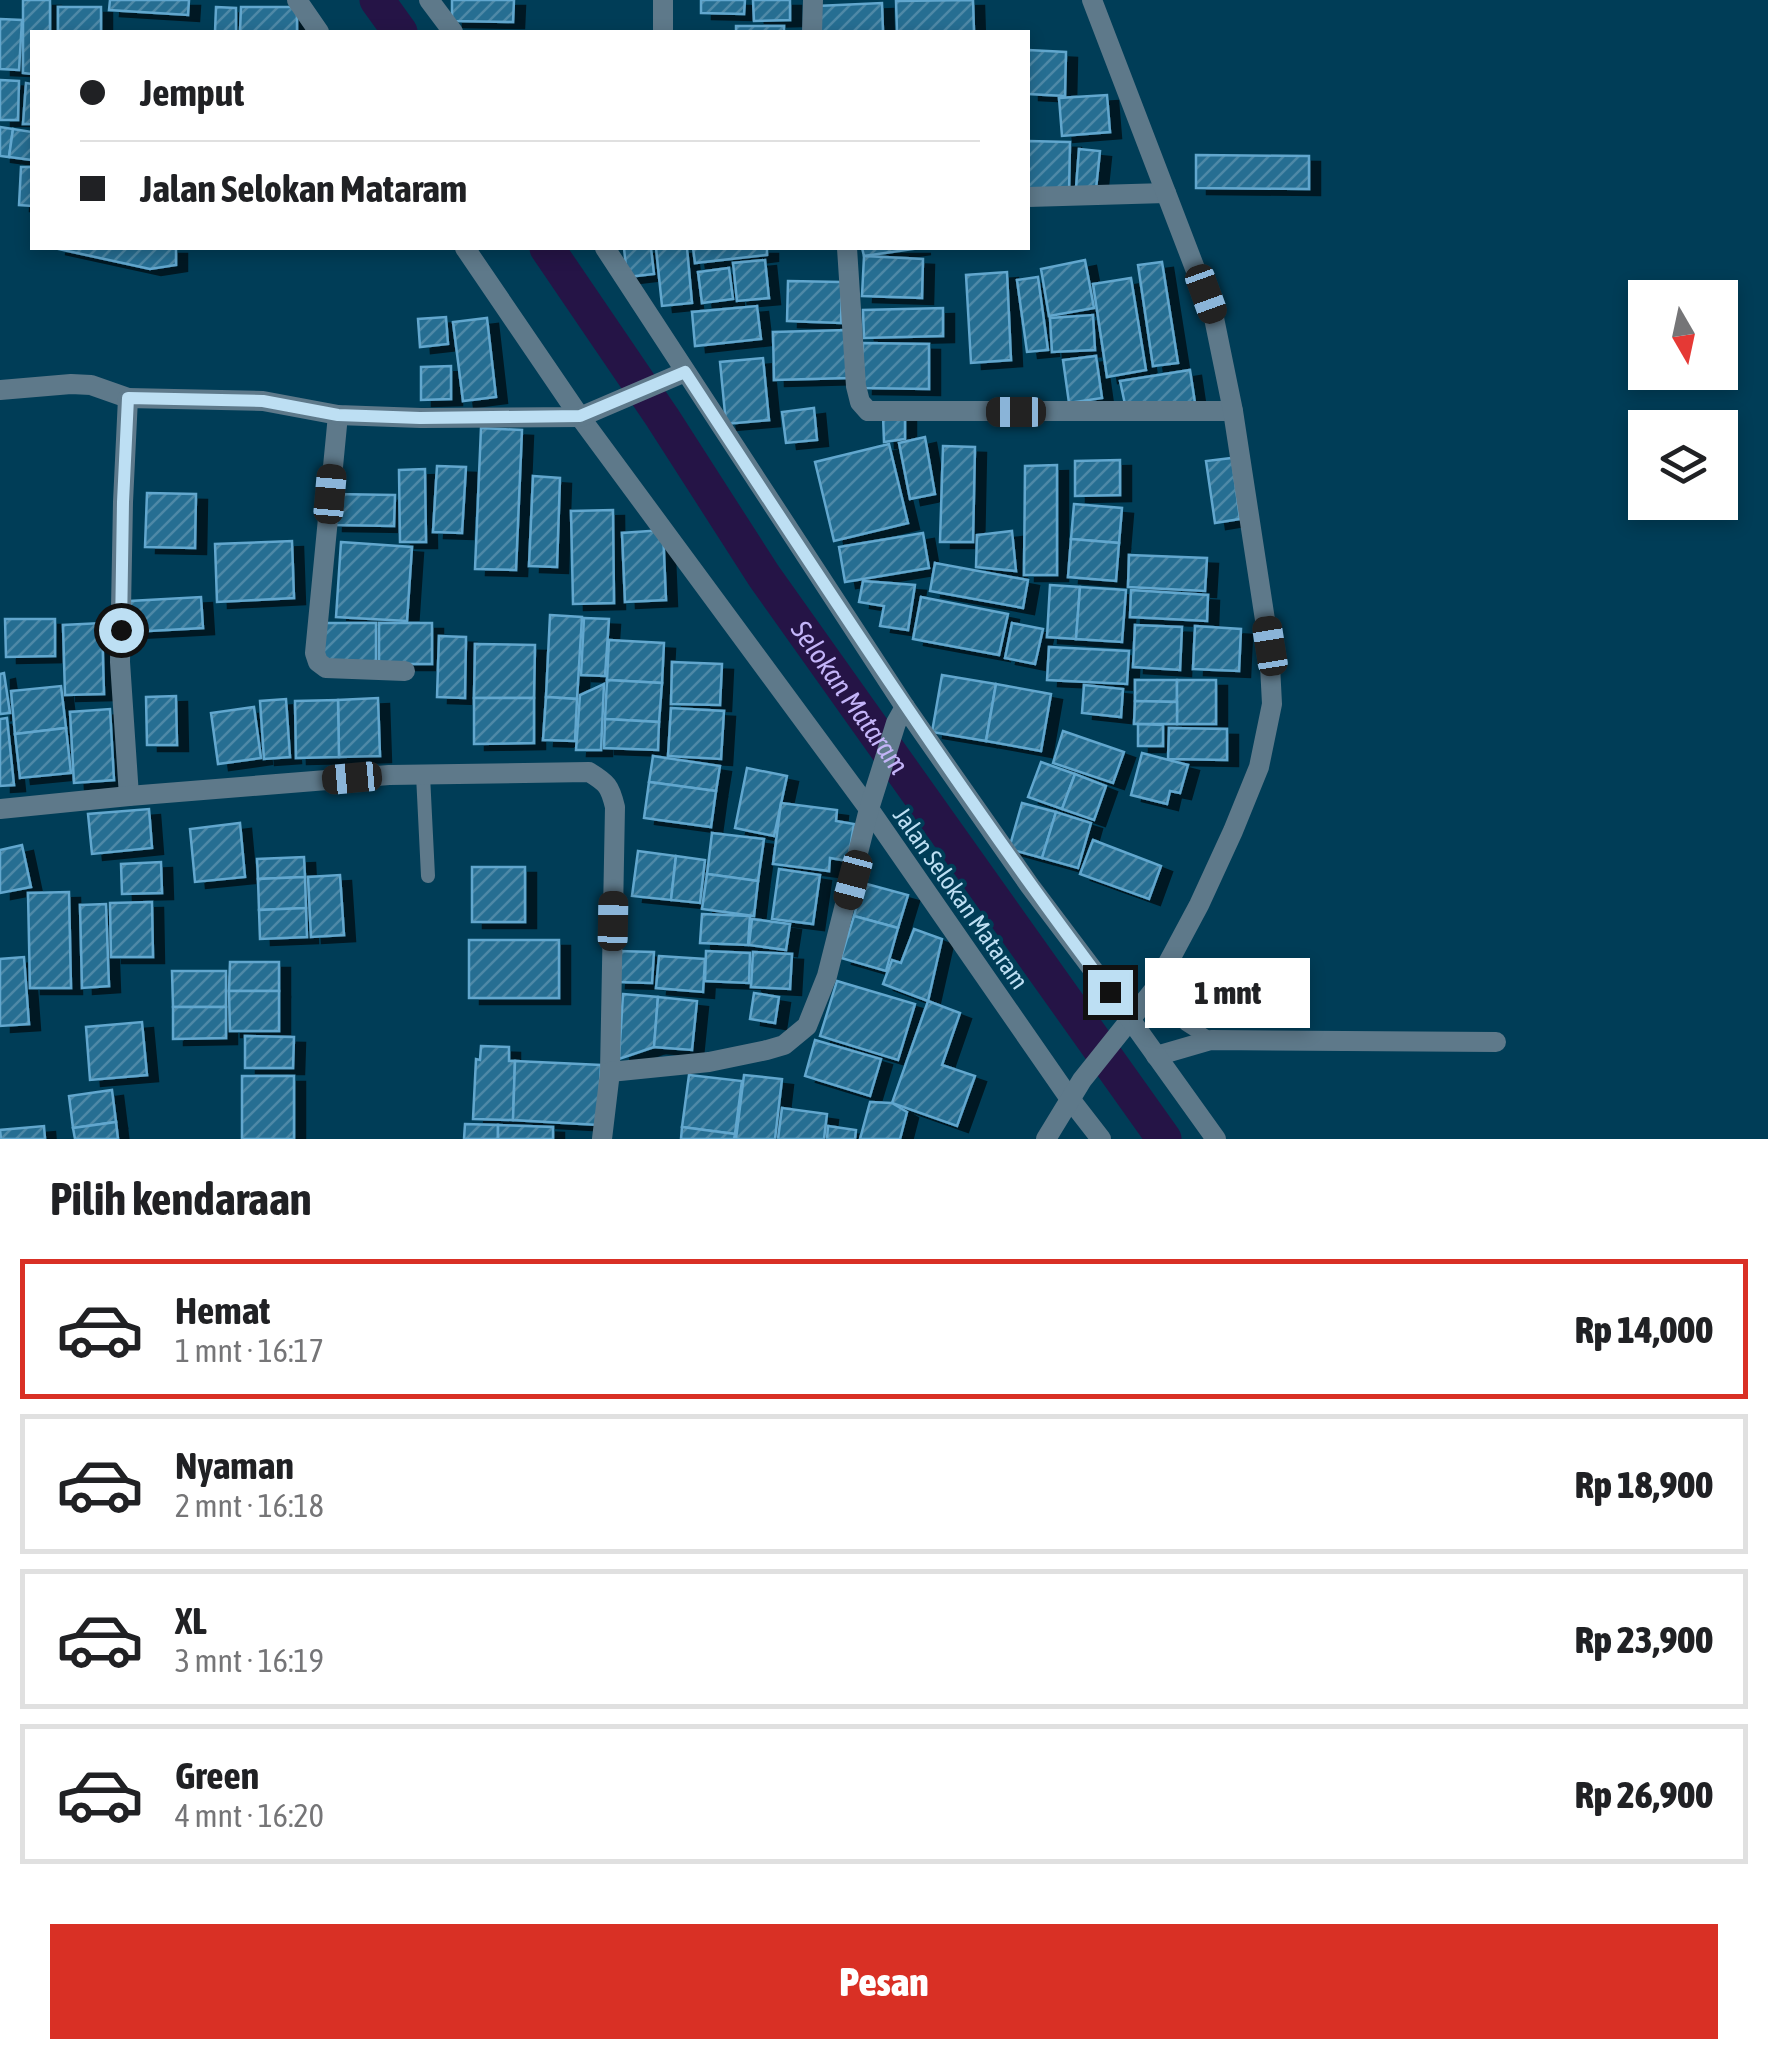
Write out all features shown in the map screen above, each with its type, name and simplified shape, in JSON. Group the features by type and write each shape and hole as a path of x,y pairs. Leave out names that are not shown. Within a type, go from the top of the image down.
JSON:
{"street":[{"path":"297,0 318,30"},
{"path":"429,0 452,30"},
{"path":"664,0 664,30"},
{"path":"812,30 813,0"},
{"path":"1046,1139 1082,1080 1153,991 1200,905 1259,767 1272,704 1270,646 1233,411 1214,318 1092,0"},
{"path":"1030,197 1166,193"},
{"name":"Jalan Selokan Mataram","path":"466,250 870,805 1101,1139"},
{"path":"606,250 900,715 1030,886 1126,1024 1156,1056 1216,1139"},
{"path":"847,250 856,386 860,402 868,410 1233,411"},
{"path":"0,390 71,384 128,398 263,401 338,415 420,418 588,413 685,372"},
{"path":"128,398 120,662 129,796"},
{"path":"338,415 315,653 326,668 405,671"},
{"path":"610,1072 710,1062 767,1050 784,1045 806,1026 827,976 870,805 900,715"},
{"path":"0,809 389,775 589,772 611,789 615,807 610,1072 602,1139"},
{"path":"1156,1056 1211,1040 1496,1042"}],"lane":[{"path":"423,775 428,876"},
{"path":"1153,991 1186,1024 1211,1040"}],"building":[{"path":"23,0 50,0 50,30 30,30 30,74 23,73"},
{"path":"110,0 189,0 188,15 109,10"},
{"path":"452,0 514,0 513,22 452,21"},
{"path":"701,0 745,0 744,14 701,13"},
{"path":"753,0 790,0 790,20 754,21"},
{"path":"973,0 974,30 897,30 896,1"},
{"path":"882,3 883,30 818,30 817,6"},
{"path":"58,7 101,7 101,30 58,30"},
{"path":"216,7 236,8 236,30 215,30"},
{"path":"241,7 297,7 297,30 240,30"},
{"path":"0,19 22,20 19,70 0,69"},
{"path":"736,26 784,26 784,30 736,30"},
{"path":"1030,50 1066,52 1065,96 1030,94"},
{"path":"0,80 19,81 18,120 0,120"},
{"path":"26,83 30,84 30,124 23,124"},
{"path":"1107,95 1110,132 1062,136 1059,98"},
{"path":"0,127 13,129 9,157 0,156"},
{"path":"13,129 30,132 30,160 9,157"},
{"path":"1030,141 1070,142 1069,194 1030,193"},
{"path":"1079,149 1100,151 1096,189 1076,188"},
{"path":"1196,155 1309,156 1309,189 1196,188"},
{"path":"21,167 30,167 30,206 19,205"},
{"path":"63,250 176,250 176,265 150,269"},
{"path":"624,250 651,250 654,274 627,277"},
{"path":"656,250 687,250 692,303 662,306"},
{"path":"693,250 767,250 767,255 695,263"},
{"path":"862,250 906,250 864,256"},
{"path":"864,256 923,259 922,298 862,296"},
{"path":"765,260 769,298 737,301 733,263"},
{"path":"1085,260 1094,308 1049,316 1041,269"},
{"path":"1162,262 1178,363 1153,366 1138,265"},
{"path":"729,268 733,299 702,303 698,272"},
{"path":"1007,272 1011,360 971,363 966,275"},
{"path":"1038,277 1048,350 1027,352 1017,280"},
{"path":"1131,278 1146,370 1107,377 1093,284"},
{"path":"788,281 842,282 841,323 787,321"},
{"path":"757,306 761,339 695,346 692,312"},
{"path":"943,308 943,336 864,338 863,310"},
{"path":"1093,315 1095,350 1052,352 1050,318"},
{"path":"446,317 448,344 420,347 418,319"},
{"path":"487,318 496,397 463,401 453,322"},
{"path":"847,330 848,378 774,380 773,332"},
{"path":"863,343 929,344 929,389 862,388"},
{"path":"1096,356 1102,398 1069,403 1063,360"},
{"path":"763,358 769,420 726,424 720,362"},
{"path":"451,366 451,399 421,400 421,367"},
{"path":"1190,370 1195,403 1126,409 1120,381"},
{"path":"814,408 817,440 786,443 782,412"},
{"path":"905,414 905,439 884,442 883,415"},
{"path":"481,428 522,430 516,570 475,569"},
{"path":"925,437 935,494 910,499 899,443"},
{"path":"889,444 908,523 834,541 815,462"},
{"path":"943,446 975,447 973,542 940,542"},
{"path":"1232,458 1240,519 1215,523 1206,461"},
{"path":"1120,460 1120,495 1075,496 1075,461"},
{"path":"1057,465 1057,575 1024,575 1025,466"},
{"path":"437,466 466,467 462,533 433,532"},
{"path":"425,469 426,542 400,542 399,470"},
{"path":"533,476 560,478 557,567 529,566"},
{"path":"147,493 196,494 195,548 145,547"},
{"path":"333,494 395,495 394,526 332,525"},
{"path":"1074,504 1122,508 1119,543 1071,539"},
{"path":"613,510 614,603 573,604 571,511"},
{"path":"663,530 666,600 625,602 622,533"},
{"path":"1012,531 1016,571 976,567 977,535"},
{"path":"923,533 929,568 845,582 839,547"},
{"path":"1071,539 1119,543 1116,581 1068,577"},
{"path":"292,541 294,598 217,602 215,544"},
{"path":"341,542 412,547 407,621 336,617"},
{"path":"1129,555 1207,558 1205,591 1128,587"},
{"path":"935,563 1028,580 1023,608 930,591"},
{"path":"863,581 915,585 908,630 880,626 884,606 859,602"},
{"path":"1050,585 1080,587 1076,639 1047,637"},
{"path":"1080,587 1126,590 1122,642 1076,639"},
{"path":"1131,590 1208,595 1207,621 1130,617"},
{"path":"201,597 203,628 131,632 130,601"},
{"path":"921,597 1008,614 999,655 913,639"},
{"path":"550,615 582,617 577,699 546,697"},
{"path":"584,618 609,619 605,676 581,675"},
{"path":"5,619 55,619 55,656 6,657"},
{"path":"102,623 104,694 65,695 63,625"},
{"path":"321,623 376,623 376,662 321,662"},
{"path":"379,623 432,623 432,664 379,664"},
{"path":"1012,623 1043,629 1035,664 1005,658"},
{"path":"1135,625 1182,627 1180,670 1133,667"},
{"path":"1195,626 1241,629 1239,671 1193,669"},
{"path":"439,636 466,637 465,698 437,697"},
{"path":"609,640 664,643 662,683 607,680"},
{"path":"475,644 535,645 534,698 474,698"},
{"path":"1049,647 1129,651 1127,684 1047,680"},
{"path":"672,662 722,664 720,705 671,704"},
{"path":"4,673 10,713 0,714 0,674"},
{"path":"942,675 996,684 986,741 932,732"},
{"path":"607,680 662,683 659,722 605,719"},
{"path":"1135,680 1177,680 1177,702 1135,701"},
{"path":"1177,680 1216,680 1216,724 1177,724"},
{"path":"604,684 601,750 576,750 580,695"},
{"path":"996,684 1051,694 1041,751 986,741"},
{"path":"1084,685 1123,689 1121,717 1082,713"},
{"path":"61,686 66,728 15,734 11,691"},
{"path":"176,696 177,745 147,745 146,697"},
{"path":"546,697 577,699 575,741 543,740"},
{"path":"378,698 380,756 339,757 338,700"},
{"path":"474,698 534,698 534,743 474,744"},
{"path":"286,699 290,757 264,759 260,701"},
{"path":"338,700 339,757 296,758 295,701"},
{"path":"1135,701 1177,702 1177,724 1134,724"},
{"path":"254,707 261,758 218,764 211,713"},
{"path":"671,708 724,711 721,759 668,756"},
{"path":"110,709 114,780 74,783 70,712"},
{"path":"7,718 14,785 0,786 0,719"},
{"path":"605,719 659,722 658,750 604,748"},
{"path":"1138,724 1163,725 1163,746 1138,746"},
{"path":"66,728 71,773 20,778 15,734"},
{"path":"1169,728 1227,729 1227,760 1168,759"},
{"path":"1063,731 1124,752 1113,783 1053,763"},
{"path":"1142,753 1188,765 1180,793 1170,791 1167,804 1131,795"},
{"path":"653,756 720,766 716,791 649,782"},
{"path":"1041,762 1075,774 1062,809 1028,797"},
{"path":"747,768 787,776 774,836 735,828"},
{"path":"1075,774 1106,786 1094,820 1062,809"},
{"path":"649,782 716,791 711,827 644,818"},
{"path":"781,803 837,810 836,821 854,824 848,861 830,858 829,871 773,864"},
{"path":"1022,803 1056,812 1042,858 1009,849"},
{"path":"149,809 152,848 92,854 88,814"},
{"path":"1056,812 1091,823 1078,868 1042,858"},
{"path":"240,823 245,877 195,882 190,829"},
{"path":"712,833 764,839 758,881 707,874"},
{"path":"1093,840 1161,866 1149,899 1080,874"},
{"path":"22,845 31,887 0,893 0,850"},
{"path":"638,851 676,856 671,900 632,896"},
{"path":"676,856 705,860 700,903 671,900"},
{"path":"304,857 305,877 258,879 257,859"},
{"path":"161,862 162,893 122,894 121,864"},
{"path":"472,867 525,867 525,922 472,922"},
{"path":"779,869 820,875 813,924 772,919"},
{"path":"707,874 758,881 754,916 702,909"},
{"path":"340,875 344,935 311,937 308,877"},
{"path":"305,877 306,908 259,910 258,879"},
{"path":"863,883 908,895 898,928 854,916"},
{"path":"69,892 71,988 30,988 28,893"},
{"path":"152,902 153,957 111,957 110,903"},
{"path":"106,904 109,986 82,988 80,905"},
{"path":"306,908 307,937 260,939 259,910"},
{"path":"702,914 750,916 748,945 700,943"},
{"path":"854,916 898,928 886,971 841,958"},
{"path":"752,919 790,924 786,950 749,945"},
{"path":"914,929 942,939 928,1001 883,984 892,960 901,963"},
{"path":"469,940 559,940 559,998 469,998"},
{"path":"617,951 654,952 652,983 615,982"},
{"path":"706,951 750,953 749,983 705,981"},
{"path":"753,952 792,954 790,989 751,987"},
{"path":"659,956 705,959 703,992 656,988"},
{"path":"24,957 29,1024 0,1026 0,959"},
{"path":"230,962 279,962 279,991 229,991"},
{"path":"172,971 226,971 226,1007 173,1007"},
{"path":"837,981 915,1004 898,1060 820,1036"},
{"path":"229,991 279,991 279,1031 230,1031"},
{"path":"754,993 779,997 775,1023 750,1019"},
{"path":"623,994 658,997 654,1047 619,1059"},
{"path":"658,997 697,1001 692,1050 654,1047"},
{"path":"928,1001 960,1013 942,1065 975,1076 957,1126 892,1103"},
{"path":"173,1007 226,1007 226,1038 173,1039"},
{"path":"142,1022 147,1075 90,1080 86,1027"},
{"path":"245,1036 294,1037 293,1068 245,1068"},
{"path":"815,1040 881,1059 870,1096 805,1076"},
{"path":"481,1046 509,1047 509,1061 515,1061 513,1120 473,1119 476,1059 480,1060"},
{"path":"515,1061 601,1065 598,1125 513,1120"},
{"path":"689,1075 742,1081 735,1134 682,1127"},
{"path":"744,1075 782,1079 775,1139 736,1139"},
{"path":"242,1076 294,1076 294,1139 242,1139"},
{"path":"112,1090 116,1122 73,1128 69,1096"},
{"path":"870,1102 892,1103 907,1112 900,1139 860,1139"},
{"path":"782,1108 827,1114 824,1139 778,1139"},
{"path":"116,1122 118,1139 75,1139 73,1128"},
{"path":"465,1124 498,1125 498,1139 464,1139"},
{"path":"498,1125 553,1127 553,1139 498,1139"},
{"path":"44,1126 45,1139 1,1139 0,1130"},
{"path":"828,1126 856,1130 855,1139 827,1139"},
{"path":"682,1127 735,1134 734,1139 681,1139"}],"waterway":[{"name":"Selokan Mataram","path":"377,0 399,30"},
{"name":"Selokan Mataram","path":"548,250 764,576 1164,1139"}],"route":[{"path":"121,630 128,398 263,401 338,415 580,416 685,372 905,707 1030,886 1110,992"}]}
